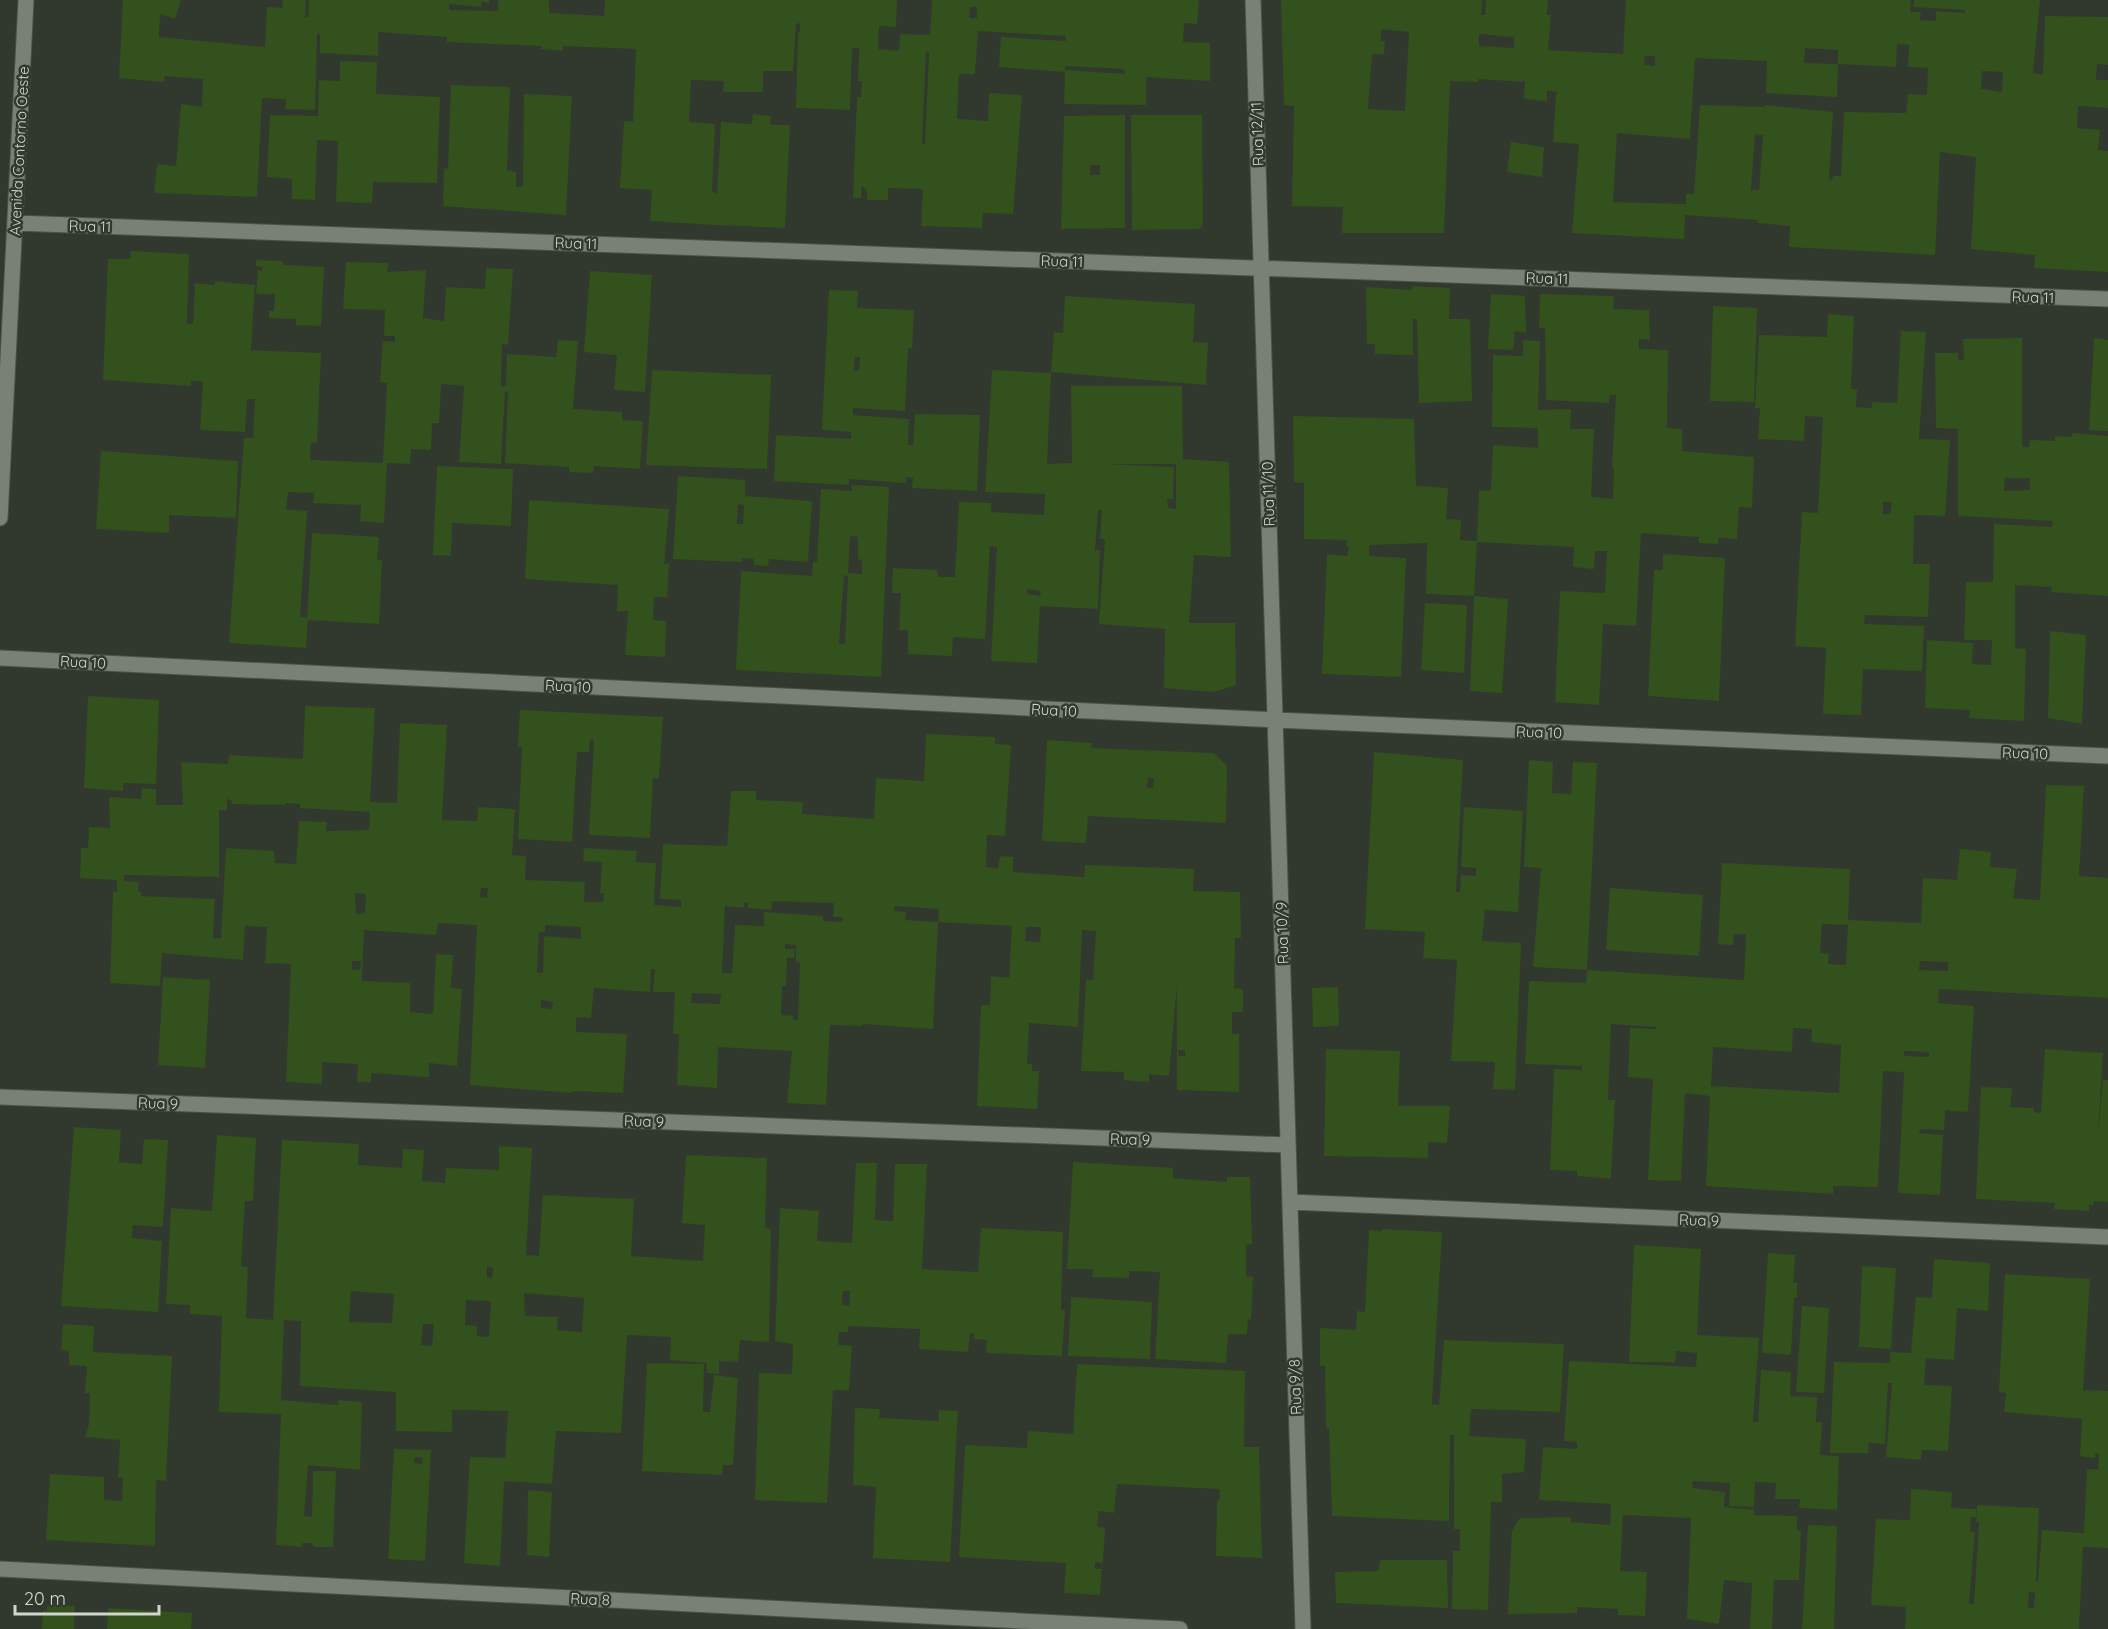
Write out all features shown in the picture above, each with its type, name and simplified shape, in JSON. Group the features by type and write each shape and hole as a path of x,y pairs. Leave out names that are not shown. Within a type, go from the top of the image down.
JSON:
{"street":[{"name":"Avenida Contorno Oeste","path":"0,518 26,0"},
{"name":"Rua 12/11","path":"1253,0 1262,268"},
{"name":"Rua 11","path":"15,223 2108,299"},
{"name":"Rua 11/10","path":"1262,268 1275,720"},
{"name":"Rua 10","path":"0,658 1275,720 2108,756"},
{"name":"Rua 10/9","path":"1275,720 1288,1145"},
{"name":"Rua 9","path":"0,1097 1288,1145"},
{"name":"Rua 9/8","path":"1288,1145 1302,1629"},
{"name":"Rua 9","path":"1290,1202 2108,1237"},
{"name":"Rua 8","path":"0,1569 1180,1629"}],"building":[{"path":"123,0 181,0 175,19 160,14 159,37 265,47 267,7 282,8 283,0 306,0 305,17 308,17 309,0 489,0 489,3 481,2 481,7 449,4 449,10 498,11 498,0 549,0 549,13 604,16 605,0 897,0 896,27 879,26 878,49 899,51 900,34 930,35 932,0 1199,0 1197,24 1184,23 1183,42 1210,43 1210,81 1146,77 1146,105 1064,104 1065,72 999,67 1001,37 1066,41 1066,36 978,31 975,74 959,74 957,119 988,121 989,93 1022,95 1013,214 983,213 982,228 921,226 923,189 888,188 888,200 867,200 867,190 861,187 861,198 853,198 857,97 861,97 862,81 858,81 859,48 852,48 850,110 796,108 800,23 796,24 793,71 763,71 763,92 723,92 724,81 691,80 689,122 715,124 712,192 717,193 721,122 752,124 753,114 771,116 770,125 790,125 785,228 650,221 652,190 620,188 624,121 633,122 636,49 563,46 563,51 541,49 542,46 447,42 447,37 378,32 378,56 320,53 320,34 317,34 315,110 285,109 286,99 262,98 257,197 154,193 157,164 176,166 181,104 202,107 203,79 165,76 164,82 119,78","holes":["970,7 977,7 977,18 969,18","926,52 929,52 925,144 922,144","1065,66 1124,69 1125,74 1065,70"]},
{"path":"1281,0 1482,0 1481,15 1485,15 1486,0 1548,0 1547,15 1551,15 1548,50 1623,54 1626,0 1911,0 1910,12 1921,12 1920,20 1936,21 1936,11 1965,13 1965,10 1913,7 1914,0 2040,0 2033,73 2043,75 2045,16 2108,17 2108,65 2097,64 2096,80 2108,80 2108,108 2078,106 2077,128 2100,130 2098,150 2108,151 2108,272 2034,268 2035,255 1971,249 1976,157 1940,152 1935,255 1789,247 1790,226 1757,223 1758,220 1685,215 1684,239 1572,233 1579,144 1553,142 1558,92 1547,91 1547,101 1524,99 1525,82 1478,79 1478,82 1450,81 1444,233 1342,233 1343,207 1292,206 1294,106 1284,105","holes":["1381,29 1409,32 1405,111 1368,109 1372,54 1384,54 1385,41 1381,41","1479,34 1514,37 1514,48 1479,46","1897,44 1909,45 1908,67 1928,68 1927,95 1908,94 1906,113 1844,112 1841,176 1833,176 1832,180 1829,179 1833,112 1765,105 1765,107 1700,105 1694,194 1686,194 1686,204 1613,202 1617,133 1690,139 1695,58 1767,61 1766,93 1837,97 1838,64 1896,67","1805,48 1838,50 1838,64 1804,63","1645,56 1655,56 1655,66 1644,65","1982,71 2003,72 2002,92 1981,89","1755,134 1763,135 1759,190 1751,190"]},
{"path":"340,61 377,62 376,94 440,97 437,183 373,182 372,203 336,202 338,141 317,140 315,200 292,199 292,179 267,177 270,115 318,116 319,80 340,81"},
{"path":"451,85 510,87 507,170 516,172 516,187 523,187 524,94 572,96 566,215 443,206 444,168 448,169"},
{"path":"1125,115 1125,228 1061,229 1064,116","holes":["1090,165 1100,165 1100,175 1090,175"]},
{"path":"1131,115 1202,115 1203,224 1200,229 1132,230"},
{"path":"1511,142 1544,147 1542,177 1507,172"},
{"path":"131,251 189,254 187,324 193,324 195,283 214,285 215,281 255,285 251,350 321,353 317,443 311,442 310,460 383,463 387,383 380,382 383,341 395,342 395,336 384,336 385,310 343,309 346,262 386,263 388,264 387,272 426,270 423,318 444,321 446,287 485,289 486,268 513,269 508,345 502,344 501,386 506,386 507,354 556,357 558,340 578,341 573,409 622,412 622,420 643,421 640,469 594,466 593,473 569,472 569,467 505,463 508,392 505,392 501,464 459,462 464,386 441,384 439,423 432,423 431,450 411,449 410,464 387,463 384,523 360,521 361,505 313,503 314,493 288,492 286,509 307,511 300,617 307,618 312,533 379,537 377,560 382,560 379,624 308,620 306,648 229,643 244,438 253,438 255,399 247,399 245,432 200,430 203,381 191,381 191,386 103,380 108,259 130,259"},
{"path":"256,260 283,261 283,265 324,267 321,326 296,325 296,319 269,318 269,311 274,311 275,294 256,294 258,270 262,271 262,267 256,266"},
{"path":"590,271 652,275 645,392 614,390 617,355 584,352"},
{"path":"1412,286 1450,288 1449,319 1470,319 1472,401 1419,403 1417,319 1413,319 1413,355 1375,354 1375,344 1367,344 1366,287 1412,290"},
{"path":"829,290 858,291 857,308 914,310 912,349 908,348 905,411 853,408 853,415 909,419 908,445 913,445 915,414 980,415 977,491 912,488 913,478 906,477 906,483 849,479 849,485 774,481 776,435 851,439 851,432 822,430","holes":["855,357 860,357 859,371 854,371"]},
{"path":"1491,294 1525,296 1526,333 1515,331 1513,350 1488,349"},
{"path":"1540,294 1614,296 1613,309 1649,310 1650,340 1639,339 1639,349 1668,350 1667,428 1682,429 1682,451 1754,457 1752,508 1739,507 1737,539 1718,538 1718,544 1699,543 1699,537 1641,533 1636,626 1603,624 1599,705 1555,702 1560,591 1605,593 1607,551 1595,551 1594,569 1573,567 1574,547 1477,542 1479,490 1491,491 1493,445 1538,448 1538,428 1492,427 1493,355 1523,356 1523,340 1540,341 1538,410 1571,409 1570,429 1594,429 1591,497 1613,499 1614,468 1612,468 1616,395 1610,395 1609,403 1546,400 1545,328 1539,328"},
{"path":"1065,296 1195,304 1193,342 1208,343 1206,385 1051,372 1054,332 1063,333"},
{"path":"1713,306 1757,308 1754,402 1710,401"},
{"path":"1828,314 1854,316 1851,389 1857,389 1856,407 1872,408 1872,402 1897,403 1901,331 1926,332 1919,439 1950,440 1945,516 1914,515 1913,564 1930,564 1928,617 1865,615 1864,624 1924,626 1922,671 1863,669 1861,715 1823,714 1826,648 1795,646 1802,512 1818,513 1823,417 1805,416 1804,441 1758,439 1760,408 1755,408 1759,335 1827,337","holes":["1883,502 1892,502 1890,514 1883,514"]},
{"path":"2022,338 2022,447 2029,447 2030,440 2055,441 2055,436 2072,437 2072,433 2108,436 2108,596 2051,592 2052,587 2015,585 2015,648 2026,649 2024,721 1969,718 1970,710 1925,708 1927,640 1973,643 1972,664 1991,665 1992,640 1964,640 1966,582 1993,582 1994,524 2052,527 2053,521 1958,516 1958,429 1936,428 1935,353 1958,353 1958,360 1964,360 1963,339","holes":["2005,478 2030,478 2030,490 2004,491"]},
{"path":"2094,338 2108,340 2108,431 2089,430"},
{"path":"652,370 771,375 767,469 646,465"},
{"path":"992,370 1051,373 1047,464 1072,463 1071,386 1182,386 1183,459 1229,462 1231,557 1194,555 1189,623 1235,623 1236,685 1214,692 1164,688 1165,629 1099,624 1105,539 1100,539 1102,510 1098,510 1095,550 1100,550 1098,609 1040,606 1037,663 991,661 997,547 990,546 985,639 953,637 952,656 908,654 908,630 899,630 901,593 892,593 893,568 937,570 938,577 955,577 959,502 991,503 991,512 1044,515 1045,494 985,492","holes":["1106,464 1176,464 1176,509 1168,508 1167,499 1173,499 1174,467","1027,589 1041,591 1040,596 1027,594"]},
{"path":"1293,416 1414,419 1416,486 1448,488 1446,519 1461,520 1460,540 1477,541 1474,596 1426,594 1427,543 1369,545 1369,556 1406,558 1401,677 1322,674 1327,554 1347,556 1349,546 1346,546 1347,540 1304,539 1304,483 1294,482"},
{"path":"101,451 238,461 236,518 169,515 169,533 96,529"},
{"path":"437,466 513,469 511,526 452,523 451,556 433,555"},
{"path":"678,476 745,480 745,496 812,501 808,562 769,559 768,566 754,565 754,559 742,558 741,562 673,559","holes":["738,504 744,505 743,524 737,524"]},
{"path":"852,485 889,487 881,677 736,670 741,571 812,576 813,562 817,562 821,489 852,491","holes":["850,536 858,537 858,559 862,560 862,574 848,573","844,575 848,576 845,644 839,644"]},
{"path":"529,500 669,509 664,564 669,563 667,597 654,597 653,620 666,621 665,657 625,655 628,611 617,611 618,585 525,579"},
{"path":"1663,554 1725,558 1719,701 1648,696 1654,570 1663,570"},
{"path":"1474,596 1508,599 1502,693 1470,691"},
{"path":"1425,603 1467,605 1464,673 1421,670"},
{"path":"2050,631 2086,635 2082,724 2048,718"},
{"path":"88,696 159,700 156,784 123,783 123,791 84,788"},
{"path":"305,706 375,708 370,802 397,803 400,723 447,725 442,820 477,821 478,807 515,809 512,855 526,856 525,880 585,882 584,902 603,902 604,893 600,893 602,862 583,861 584,848 637,851 636,862 656,863 654,905 681,907 681,900 660,899 663,844 727,846 731,791 756,791 756,800 803,802 802,814 874,819 876,778 924,781 926,734 995,737 995,744 1011,745 1005,836 987,835 986,867 998,868 1000,856 1013,857 1013,872 1084,877 1085,865 1194,869 1193,891 1240,892 1241,938 1235,938 1234,988 1243,989 1243,1012 1232,1012 1232,1034 1239,1034 1239,1092 1177,1090 1177,985 1169,1076 1149,1074 1149,1082 1124,1080 1124,1072 1081,1071 1086,979 1093,980 1096,931 1082,930 1078,1027 1029,1023 1027,1064 1032,1064 1032,1071 1039,1071 1037,1109 977,1106 981,1005 990,1005 991,976 1009,978 1012,926 938,922 933,1029 863,1024 863,1026 830,1025 826,1105 787,1103 792,1051 718,1047 717,1088 677,1085 679,1034 673,1034 675,992 653,992 655,969 651,969 650,992 594,988 591,1018 576,1017 576,1032 627,1034 623,1093 573,1091 572,1093 470,1085 477,925 438,923 436,935 364,930 362,981 410,983 410,1012 433,1014 436,954 453,955 451,988 462,989 457,1066 429,1063 429,1077 371,1073 371,1082 357,1082 358,1064 322,1062 322,1084 286,1082 291,964 265,963 267,927 245,926 243,960 162,953 160,986 110,983 113,891 117,892 117,880 80,878 81,848 88,848 89,827 110,828 109,797 141,799 142,788 156,789 156,805 183,805 181,762 228,764 229,755 303,759","holes":["227,799 231,800 232,804 285,805 285,803 300,804 300,808 370,812 369,830 326,831 327,822 299,821 296,864 275,863 274,851 226,848 221,938 213,938 215,899 141,896 141,892 138,892 139,882 124,881 124,875 219,877 219,810 227,810","481,888 488,888 487,898 480,897","355,893 366,894 365,913 356,914","772,901 834,903 833,917 843,917 842,922 823,921 823,916 764,912 764,926 735,925 732,973 722,973 725,906 744,908 744,903 748,902 748,908 771,910","895,906 939,909 938,922 905,920 906,912 894,911","545,925 581,927 581,939 544,936 543,973 537,973 539,932 545,932","1026,927 1041,927 1040,942 1025,941","785,944 796,945 796,962 800,963 798,1020 793,1020 793,1016 781,1015 782,986 786,986 787,958 794,958 795,949 785,949","352,961 361,961 360,970 352,970","692,993 721,994 720,1004 691,1003","541,1000 553,1002 552,1009 541,1008","1178,1050 1185,1050 1185,1056 1179,1056"]},
{"path":"520,710 663,717 659,778 653,778 650,838 589,835 594,740 590,740 589,752 577,752 572,842 518,839 522,747 518,747"},
{"path":"1047,740 1092,743 1091,748 1214,753 1227,766 1226,823 1088,816 1086,843 1042,841","holes":["1148,778 1154,778 1153,788 1147,788"]},
{"path":"1374,752 1463,760 1456,892 1460,892 1461,875 1476,876 1476,868 1461,867 1464,807 1523,811 1518,912 1485,910 1482,941 1521,943 1515,1090 1493,1089 1495,1062 1451,1061 1457,960 1423,958 1425,932 1365,929"},
{"path":"1529,760 1553,762 1552,793 1571,794 1573,762 1597,763 1587,970 1533,967 1541,868 1524,867"},
{"path":"2046,785 2084,786 2079,876 2108,878 2108,998 1939,989 1938,1003 1974,1006 1968,1112 1945,1110 1944,1130 1920,1129 1919,1133 1943,1135 1940,1195 1898,1193 1904,1072 1883,1071 1878,1187 1833,1186 1833,1194 1706,1186 1710,1096 1685,1093 1681,1181 1648,1180 1653,1079 1628,1077 1630,1028 1656,1029 1656,1027 1611,1024 1608,1100 1615,1100 1611,1179 1577,1176 1577,1171 1550,1170 1554,1069 1582,1070 1582,1066 1525,1064 1529,981 1586,983 1587,970 1744,980 1746,934 1734,934 1733,945 1718,944 1722,863 1850,869 1848,920 1921,923 1923,878 1957,880 1960,849 1991,852 1990,867 2017,869 2013,898 2040,900","holes":["1822,924 1848,925 1846,965 1828,964 1829,954 1820,953","1920,961 1948,962 1948,971 1919,970","1793,1028 1812,1029 1811,1042 1841,1045 1839,1093 1711,1086 1713,1047 1792,1052","1904,1051 1929,1052 1929,1057 1904,1056"]},
{"path":"1610,888 1703,895 1699,956 1606,950"},
{"path":"163,977 210,980 205,1068 158,1065"},
{"path":"1338,987 1339,1026 1313,1027 1312,988"},
{"path":"1326,1049 1400,1051 1398,1106 1450,1106 1447,1143 1428,1142 1428,1158 1324,1156"},
{"path":"2045,1049 2103,1053 2098,1136 2103,1080 2108,1080 2108,1202 2094,1201 2093,1205 2089,1205 2089,1211 2054,1209 2055,1203 1976,1199 1981,1087 2012,1088 2010,1107 2034,1108 2034,1112 2041,1113"},
{"path":"74,1127 121,1130 119,1162 142,1164 144,1139 168,1140 163,1227 133,1225 132,1238 162,1241 158,1312 61,1306"},
{"path":"217,1135 256,1138 253,1201 245,1201 241,1266 248,1267 246,1318 273,1320 282,1140 359,1144 358,1165 402,1168 403,1149 424,1150 422,1181 445,1183 446,1168 499,1170 499,1146 532,1148 526,1255 539,1256 543,1195 634,1199 631,1256 703,1261 705,1225 682,1223 686,1155 767,1158 765,1228 771,1229 769,1342 740,1340 738,1362 719,1361 719,1374 707,1373 707,1363 670,1360 671,1337 627,1335 621,1433 556,1431 552,1484 504,1481 500,1566 464,1563 470,1457 505,1458 508,1411 452,1410 452,1432 396,1431 396,1392 300,1386 301,1321 284,1320 281,1400 339,1405 338,1400 362,1402 360,1470 308,1465 304,1516 312,1517 313,1471 336,1471 333,1547 315,1547 311,1543 302,1543 302,1547 276,1545 281,1414 219,1412 222,1316 190,1314 190,1305 166,1304 171,1208 212,1211","holes":["487,1267 493,1268 492,1278 487,1277","351,1291 394,1294 392,1323 349,1322","524,1293 584,1298 582,1332 557,1330 558,1317 525,1316","466,1300 491,1301 489,1337 477,1336 477,1326 465,1325","423,1324 434,1324 432,1346 421,1345"]},
{"path":"1073,1162 1173,1168 1173,1178 1227,1182 1227,1177 1250,1177 1252,1244 1246,1245 1246,1276 1253,1277 1251,1320 1248,1319 1247,1334 1228,1334 1226,1363 1155,1359 1160,1272 1129,1271 1129,1278 1092,1277 1093,1269 1067,1269"},
{"path":"856,1163 877,1163 875,1220 893,1221 895,1164 927,1164 922,1269 978,1272 981,1228 1063,1232 1061,1310 1065,1310 1062,1356 986,1353 987,1340 974,1339 974,1334 970,1333 968,1352 919,1349 920,1329 848,1326 848,1332 839,1332 838,1345 852,1346 849,1390 833,1390 827,1503 755,1500 759,1373 792,1374 793,1344 775,1341 780,1208 819,1211 817,1241 852,1243","holes":["843,1291 850,1291 849,1306 842,1305"]},
{"path":"1382,1229 1442,1232 1432,1404 1439,1405 1444,1340 1564,1344 1560,1412 1471,1409 1469,1436 1526,1439 1524,1472 1502,1474 1502,1502 1491,1502 1488,1610 1452,1609 1453,1551 1460,1551 1460,1529 1454,1529 1454,1435 1450,1435 1449,1521 1332,1516 1329,1428 1326,1428 1325,1366 1320,1366 1320,1328 1356,1330 1357,1311 1365,1312 1369,1230 1382,1231"},
{"path":"1634,1245 1701,1249 1697,1335 1759,1338 1753,1422 1758,1422 1761,1370 1791,1372 1790,1396 1817,1397 1816,1422 1822,1422 1820,1455 1839,1456 1837,1510 1799,1508 1800,1499 1775,1499 1776,1483 1755,1482 1754,1507 1729,1506 1730,1483 1693,1481 1692,1488 1725,1492 1724,1507 1754,1510 1754,1515 1797,1516 1797,1530 1801,1531 1799,1580 1774,1580 1772,1629 1750,1629 1752,1583 1724,1580 1719,1624 1687,1619 1691,1518 1623,1515 1620,1571 1647,1572 1645,1616 1618,1615 1618,1609 1577,1607 1577,1613 1508,1614 1512,1531 1520,1518 1571,1517 1571,1522 1610,1525 1611,1504 1539,1500 1543,1447 1577,1449 1577,1442 1564,1441 1569,1361 1696,1367 1697,1353 1676,1351 1675,1362 1629,1362"},
{"path":"1768,1253 1795,1255 1793,1283 1797,1283 1797,1297 1794,1298 1791,1355 1762,1353"},
{"path":"1934,1259 1990,1263 1988,1311 1957,1308 1954,1360 1926,1358 1924,1385 1952,1386 1948,1451 1922,1450 1921,1460 1886,1457 1892,1383 1888,1383 1885,1444 1869,1443 1868,1453 1830,1453 1834,1362 1890,1363 1890,1352 1911,1353 1916,1297 1932,1298"},
{"path":"1862,1266 1896,1268 1891,1349 1859,1347"},
{"path":"2005,1274 2090,1279 2083,1390 2108,1391 2108,1548 2083,1547 2079,1629 1905,1629 1906,1607 1871,1605 1876,1519 1910,1520 1911,1489 1952,1492 1951,1508 1976,1509 1976,1517 1971,1517 1970,1532 1975,1531 1969,1604 1974,1604 1979,1522 1976,1522 1977,1505 2039,1508 2036,1582 2038,1582 2042,1530 2084,1533 2087,1469 2098,1470 2099,1454 2095,1454 2095,1458 2080,1456 2082,1419 2004,1412 2006,1393 1999,1392","holes":["2029,1592 2035,1593 2034,1608 2028,1608"]},
{"path":"1071,1297 1152,1302 1150,1359 1068,1356"},
{"path":"1802,1306 1829,1308 1824,1393 1796,1392"},
{"path":"63,1324 94,1326 93,1352 172,1356 166,1481 156,1480 155,1546 46,1540 50,1474 104,1477 104,1500 122,1501 123,1478 118,1478 120,1440 85,1437 89,1424 90,1393 85,1393 87,1366 69,1365 69,1351 61,1350"},
{"path":"647,1363 704,1364 703,1412 710,1412 714,1375 738,1378 733,1465 723,1465 722,1475 642,1471"},
{"path":"1077,1364 1245,1371 1244,1447 1259,1447 1262,1558 1216,1556 1219,1489 1117,1484 1114,1513 1099,1511 1097,1527 1105,1528 1103,1563 1095,1562 1095,1569 1102,1569 1100,1595 1064,1593 1066,1563 959,1557 965,1445 1027,1448 1028,1431 1073,1434"},
{"path":"855,1408 880,1409 879,1418 939,1421 939,1410 958,1411 950,1562 873,1558 876,1487 853,1485"},
{"path":"394,1449 431,1450 425,1561 388,1559","holes":["415,1457 423,1458 422,1464 414,1463"]},
{"path":"528,1490 552,1492 549,1557 527,1555"},
{"path":"1808,1525 1837,1526 1834,1629 1802,1629"},
{"path":"1380,1560 1447,1560 1448,1608 1336,1603 1335,1572 1378,1571"},
{"path":"47,1605 75,1606 74,1629 42,1629 43,1610 47,1611"},
{"path":"108,1608 192,1613 191,1629 107,1629"}]}
